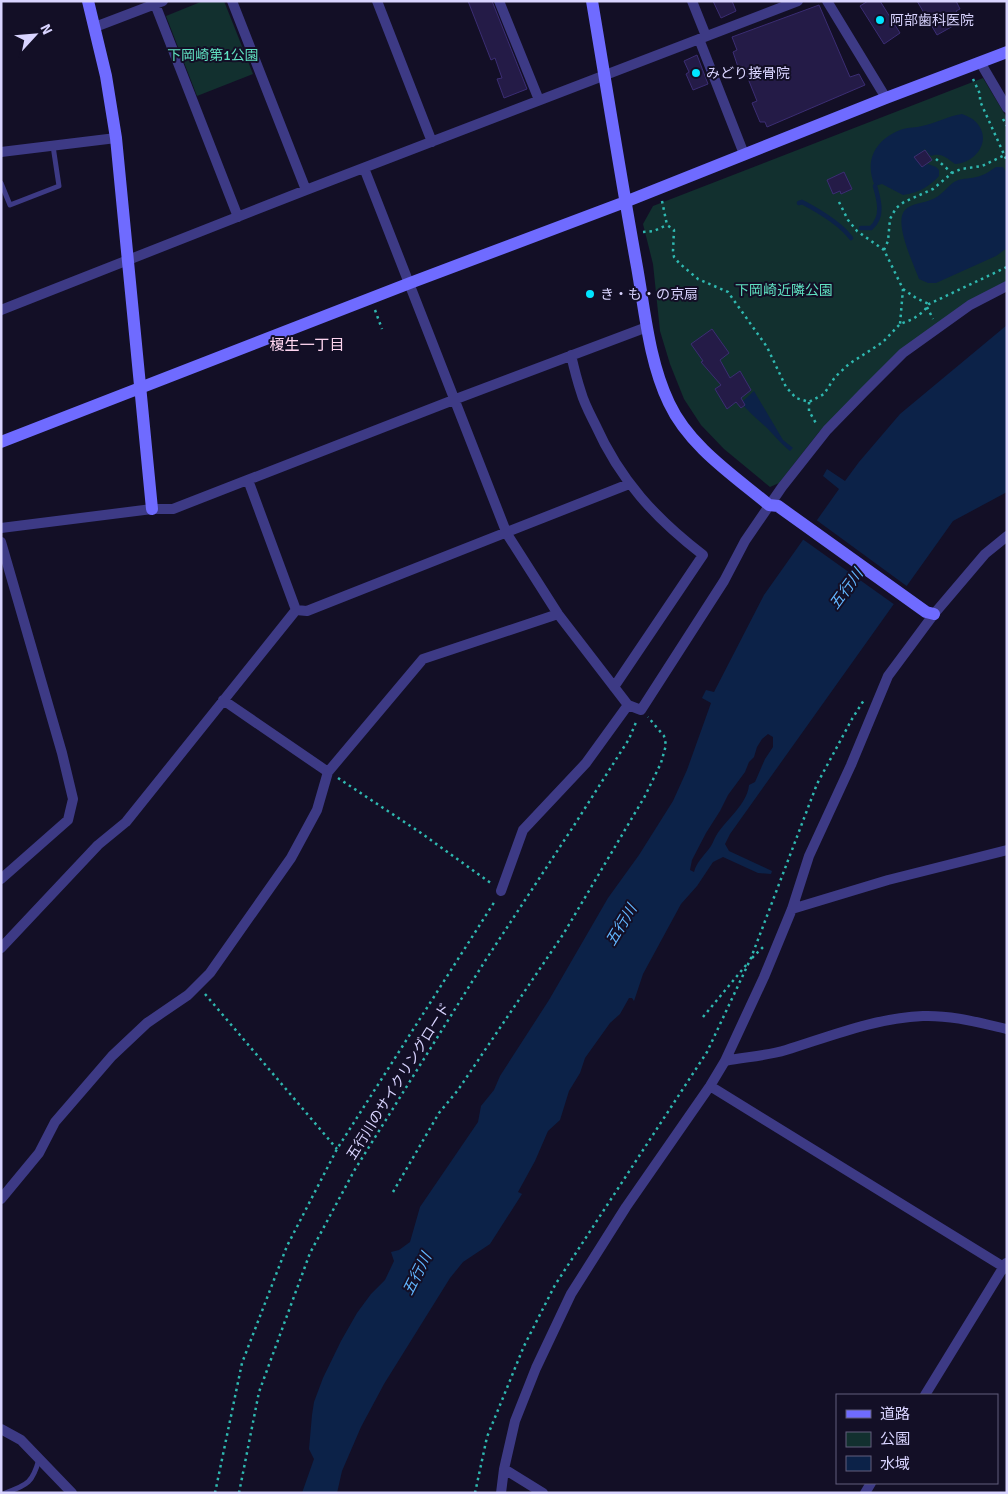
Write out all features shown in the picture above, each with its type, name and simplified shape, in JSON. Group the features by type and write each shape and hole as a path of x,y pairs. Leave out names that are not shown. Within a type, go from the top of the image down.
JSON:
{"street":[{"path":"88,1 106,76 116,138 152,509"},
{"path":"232,1 306,190"},
{"path":"377,1 432,142"},
{"path":"499,1 538,100"},
{"path":"592,1 654,365 669,404 681,424 708,454 774,506 930,613"},
{"path":"692,1 744,154"},
{"path":"1,310 538,100 798,1"},
{"path":"827,1 886,98"},
{"path":"95,27 159,3 238,217"},
{"path":"1,442 410,283 625,202 1007,52"},
{"path":"980,62 1007,108"},
{"path":"1,152 116,138"},
{"path":"364,168 456,399 507,534 558,614 614,688 628,705 641,710 724,581 745,541 774,506 824,434 904,354 970,305 1007,286"},
{"path":"1,528 152,509 173,509 647,327"},
{"path":"571,355 581,394 607,450 629,484 676,535 703,555 614,688"},
{"path":"248,480 296,610"},
{"path":"296,610 307,611 507,534 629,484"},
{"path":"501,1493 504,1469 515,1422 536,1368 571,1294 626,1207 710,1086 725,1061 764,977 792,909 809,856 851,765 888,676 930,613 985,554 1007,536"},
{"path":"1,542 62,753 73,799 68,820 1,879"},
{"path":"2,950 98,846 126,822 296,610"},
{"path":"1,1199 39,1153 55,1122 112,1056 147,1023 188,994 210,973 291,858 317,810 328,772 423,659 558,614"},
{"path":"223,700 328,772"},
{"path":"501,891 523,830 586,763 628,705"},
{"path":"792,909 888,880 1007,850"},
{"path":"725,1061 783,1050 827,1035 886,1020 924,1016 963,1019 1007,1029"},
{"path":"710,1086 1006,1266 926,1394"},
{"path":"1,1429 21,1440 72,1493"},
{"path":"504,1469 543,1493"}],"lane":[{"path":"1,183 10,205 59,186 53,146"},
{"path":"5,1493 31,1480 40,1458"}],"path":[{"path":"972,78 980,94 980,101 1007,161"},
{"path":"884,250 888,242 890,220 896,208 904,202 933,189 952,173 962,168 982,166 1005,155"},
{"path":"936,159 952,173"},
{"path":"662,199 667,225 674,230 674,257 698,279 728,292 767,347 786,387 796,398 809,402 824,394 835,377 849,364 883,342 900,324 924,311 928,304 1007,267"},
{"path":"839,202 848,220 857,231 884,250 903,289 928,304"},
{"path":"642,233 654,231 667,225"},
{"path":"900,324 903,289"},
{"path":"375,309 382,330"},
{"path":"809,402 809,411 815,423 824,434"},
{"path":"475,1493 487,1437 524,1346 554,1285 707,1052 750,961 817,784 865,699"},
{"path":"393,1192 439,1113 458,1090 564,933 645,796 666,745 664,736 641,710"},
{"name":"五行川のサイクリングロード","path":"240,1493 259,1392 310,1253 354,1171 485,961 624,747 641,710"},
{"path":"215,1493 242,1364 287,1246 337,1149 501,891 421,833 328,772"},
{"path":"703,1017 769,940"},
{"path":"197,985 337,1149"}],"green space":[{"name":"下岡崎第1公園","path":"203,1 224,1 253,74 197,96 166,16"},
{"name":"下岡崎近隣公園","path":"983,78 1007,118 1007,281 905,347 819,432 779,483 770,487 724,449 701,425 684,399 670,364 660,331 653,264 643,224 653,206"}],"water":[{"path":"962,114 974,121 981,129 983,136 980,149 970,160 955,164 941,155 931,156 925,149 914,157 922,167 928,164 936,167 939,170 939,176 923,189 903,195 882,184 875,186 871,167 872,158 875,151 886,138 903,129 920,127"},
{"path":"996,167 1003,167 1007,173 1007,248 996,256 936,283 928,283 919,279 909,254 901,224 905,210 911,206 936,198 957,181 981,176"},
{"name":"五行川","path":"1007,325 1007,492 953,521 730,834 725,844 729,851 772,871 771,874 758,873 723,857 713,862 697,886 681,904 643,974 634,1001 632,998 629,998 620,1014 610,1023 585,1058 580,1073 569,1091 560,1120 548,1131 535,1161 518,1192 522,1194 490,1244 463,1262 450,1278 384,1384 361,1427 342,1471 337,1493 302,1493 314,1459 309,1449 314,1402 341,1341 357,1313 371,1294 385,1280 394,1261 391,1252 399,1250 410,1242 420,1207 478,1122 481,1106 494,1090 500,1076 549,1000 608,898 639,855 673,801 687,770 711,703 702,698 706,690 714,692 764,595 839,489 823,476 827,469 845,481 900,414","holes":["768,734 773,737 773,747 765,759 755,782 749,785 744,799 736,812 715,837 694,872 690,870 692,860 706,833 728,795 754,757 757,747"]},
{"path":"754,391 783,440 793,448 790,451 741,403"}],"pier":[{"path":"815,519 908,587 895,605 801,538"}],"building":[{"path":"468,1 492,1 527,89 504,98 497,79 502,78 495,58 491,60"},
{"path":"713,1 732,1 736,11 721,18"},
{"name":"阿部歯科医院","path":"868,1 880,1 900,33 884,44 860,6"},
{"path":"917,1 956,1 960,9 956,11 962,21 937,35"},
{"path":"819,5 850,77 859,74 865,85 767,127 765,122 760,122 752,103 757,101 743,66 738,67 733,52 737,50 732,37"},
{"name":"みどり接骨院","path":"697,55 708,84 693,90 686,74 689,72 684,61"},
{"path":"925,150 932,160 922,167 914,157"},
{"path":"844,172 852,189 841,194 840,191 833,194 827,180"},
{"path":"712,329 729,353 720,360 730,378 740,371 751,390 741,398 745,405 741,408 736,402 727,409 715,389 721,385 701,362 703,361 691,344"}],"waterway":[{"path":"861,228 871,228 878,219 879,203 875,186"},
{"path":"799,203 802,202 829,218 851,238"}],"place":[{"name":"阿部歯科医院","path":"880,20"},
{"name":"みどり接骨院","path":"696,73"},
{"name":"き・も・の京扇","path":"590,294"}],"district":[{"name":"榎生一丁目","path":"307,345"}]}
